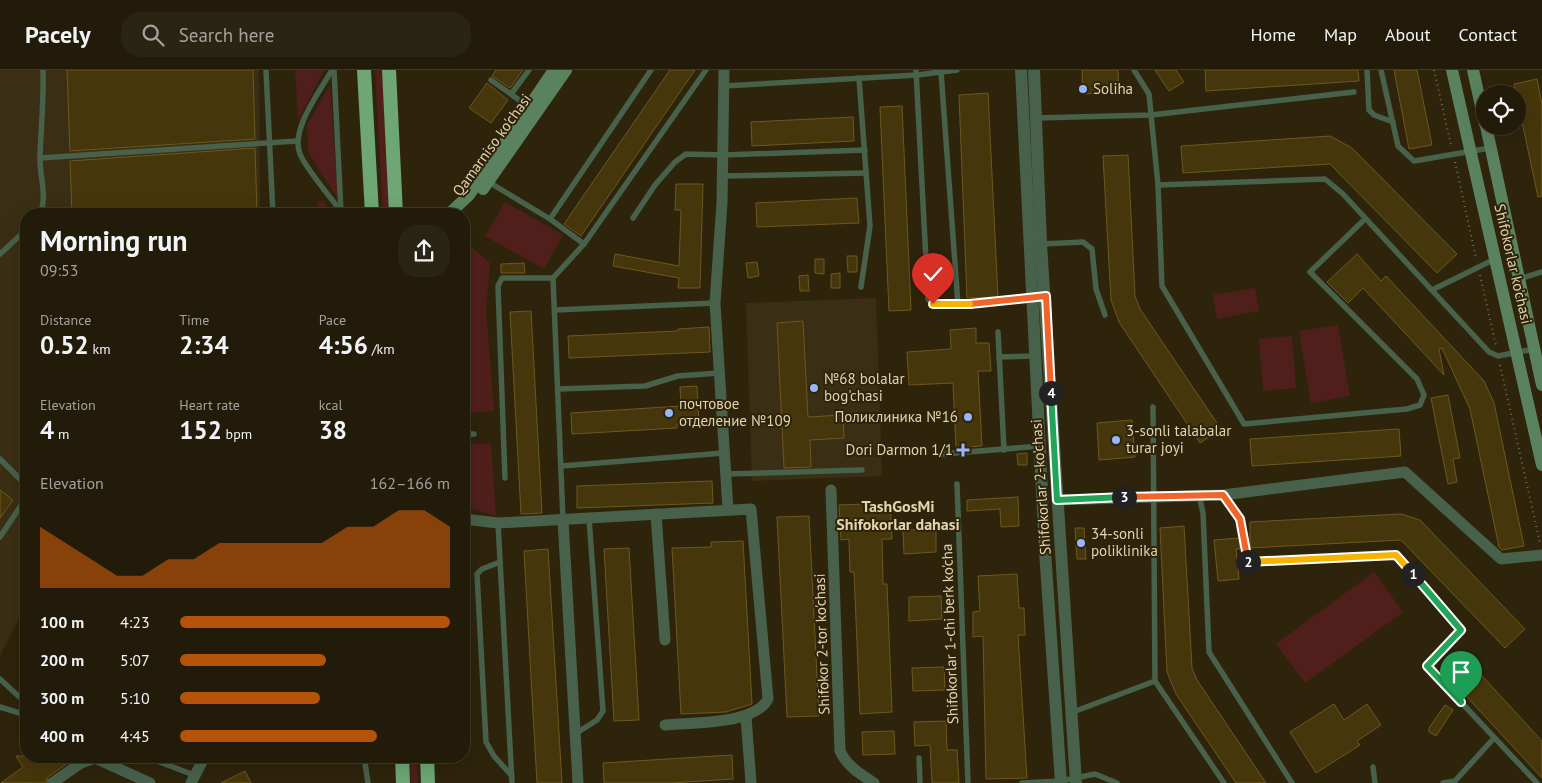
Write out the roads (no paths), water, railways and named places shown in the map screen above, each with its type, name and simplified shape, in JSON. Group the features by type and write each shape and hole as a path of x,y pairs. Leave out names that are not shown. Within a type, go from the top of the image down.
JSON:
{"highway":[{"path":"364,70 372,208"},
{"path":"389,70 396,208"},
{"path":"402,763 403,783"},
{"path":"427,763 428,783"}],"main road":[{"name":"Qamarniso ko'chasi","path":"455,208 485,180 529,107 554,70"},
{"name":"Qamarniso ko'chasi","path":"465,208 566,70"},
{"name":"Shifokorlar ko'chasi","path":"1452,70 1542,465"},
{"name":"Shifokorlar ko'chasi","path":"1473,70 1476,85"},
{"name":"Shifokorlar ko'chasi","path":"1487,135 1542,385"}],"street":[{"path":"724,70 723,176 715,303 728,510"},
{"name":"Shifokorlar 2-ko'chasi","path":"1021,70 1030,119 1042,244 1036,356 1045,550 1061,782"},
{"name":"Shifokorlar 2-ko'chasi","path":"1034,70 1030,119 1040,297 1073,712 1076,780"},
{"path":"1057,500 1223,495 1405,472 1501,559 1542,555"},
{"name":"Shifokor 2-tor ko'chasi","path":"831,490 840,751 844,760 874,783"},
{"path":"470,520 498,523 751,509 768,699 758,711 746,717 665,725"},
{"path":"656,514 665,640"},
{"path":"563,520 578,783"},
{"path":"746,717 751,783"},
{"path":"52,783 80,763"},
{"path":"106,763 150,783"},
{"path":"193,779 201,763"}],"lane":[{"path":"42,208 44,203 40,158 44,115 44,70"},
{"path":"266,70 273,208"},
{"path":"333,70 301,125 297,141 300,154 338,208"},
{"path":"333,70 342,208"},
{"path":"511,94 529,70"},
{"path":"550,219 651,70"},
{"path":"563,520 553,278 584,244 706,70"},
{"path":"724,86 957,70"},
{"path":"1134,70 1150,94 1150,114 1158,185 1162,286 1244,424 1407,409 1420,404 1424,395 1417,379 1310,272 1365,219"},
{"path":"1367,70 1368,110 1374,115 1393,122"},
{"path":"1381,70 1398,146 1414,161 1454,156 1490,148"},
{"path":"941,72 958,305"},
{"path":"916,73 928,299 933,304 958,305 1040,297"},
{"path":"860,78 870,226 861,287"},
{"path":"491,80 529,107"},
{"path":"1030,119 1150,114 1354,92"},
{"path":"40,158 297,141"},
{"path":"633,218 655,185 675,162 686,154 723,155 865,150"},
{"path":"723,176 866,173"},
{"path":"1158,185 1325,179 1343,194 1489,352 1498,356 1534,349"},
{"path":"485,180 550,219 584,244"},
{"path":"0,254 20,236"},
{"path":"1042,244 1083,242 1092,249 1096,289 1105,315"},
{"path":"1432,290 1495,259"},
{"path":"1519,279 1542,272"},
{"path":"505,478 498,286 502,278 553,278"},
{"path":"555,310 715,303"},
{"path":"998,332 1004,450"},
{"path":"999,357 1036,356"},
{"path":"558,388 645,386 678,376 719,373"},
{"path":"1153,407 1152,496 1155,681 1224,783"},
{"path":"943,454 1041,446"},
{"path":"561,466 724,453"},
{"path":"0,459 20,479"},
{"path":"726,474 862,470"},
{"name":"Shifokorlar 1-chi berk ko'cha","path":"957,484 968,783"},
{"path":"1199,495 1202,513 1209,652 1292,783"},
{"path":"1223,495 1240,519 1247,562 1396,555 1461,630 1427,666 1537,783"},
{"path":"0,537 20,507"},
{"path":"575,734 597,720 603,710 589,518"},
{"path":"498,523 512,780"},
{"path":"500,562 482,569 478,574 486,742 512,780"},
{"path":"0,678 20,697"},
{"path":"1073,712 1155,681"},
{"path":"0,707 20,713"},
{"path":"1443,783 1455,781 1494,738"},
{"path":"919,758 920,783"},
{"path":"159,763 193,779"},
{"path":"365,763 368,783"},
{"path":"1372,768 1376,783"},
{"path":"1022,783 1061,782 1095,774 1118,783"}],"place":[{"name":"Soliha","path":"1083,89"},
{"name":"№68 bolalar bog'chasi","path":"814,388"},
{"name":"почтовое отделение №109","path":"669,413"},
{"name":"Поликлиника №16","path":"968,417"},
{"name":"3-sonli talabalar turar joyi","path":"1116,440"},
{"name":"Dori Darmon 1/1","path":"963,450"},
{"name":"34-sonli poliklinika","path":"1081,543"}],"district":[{"name":"TashGosMi Shifokorlar dahasi","path":"898,515"}]}
